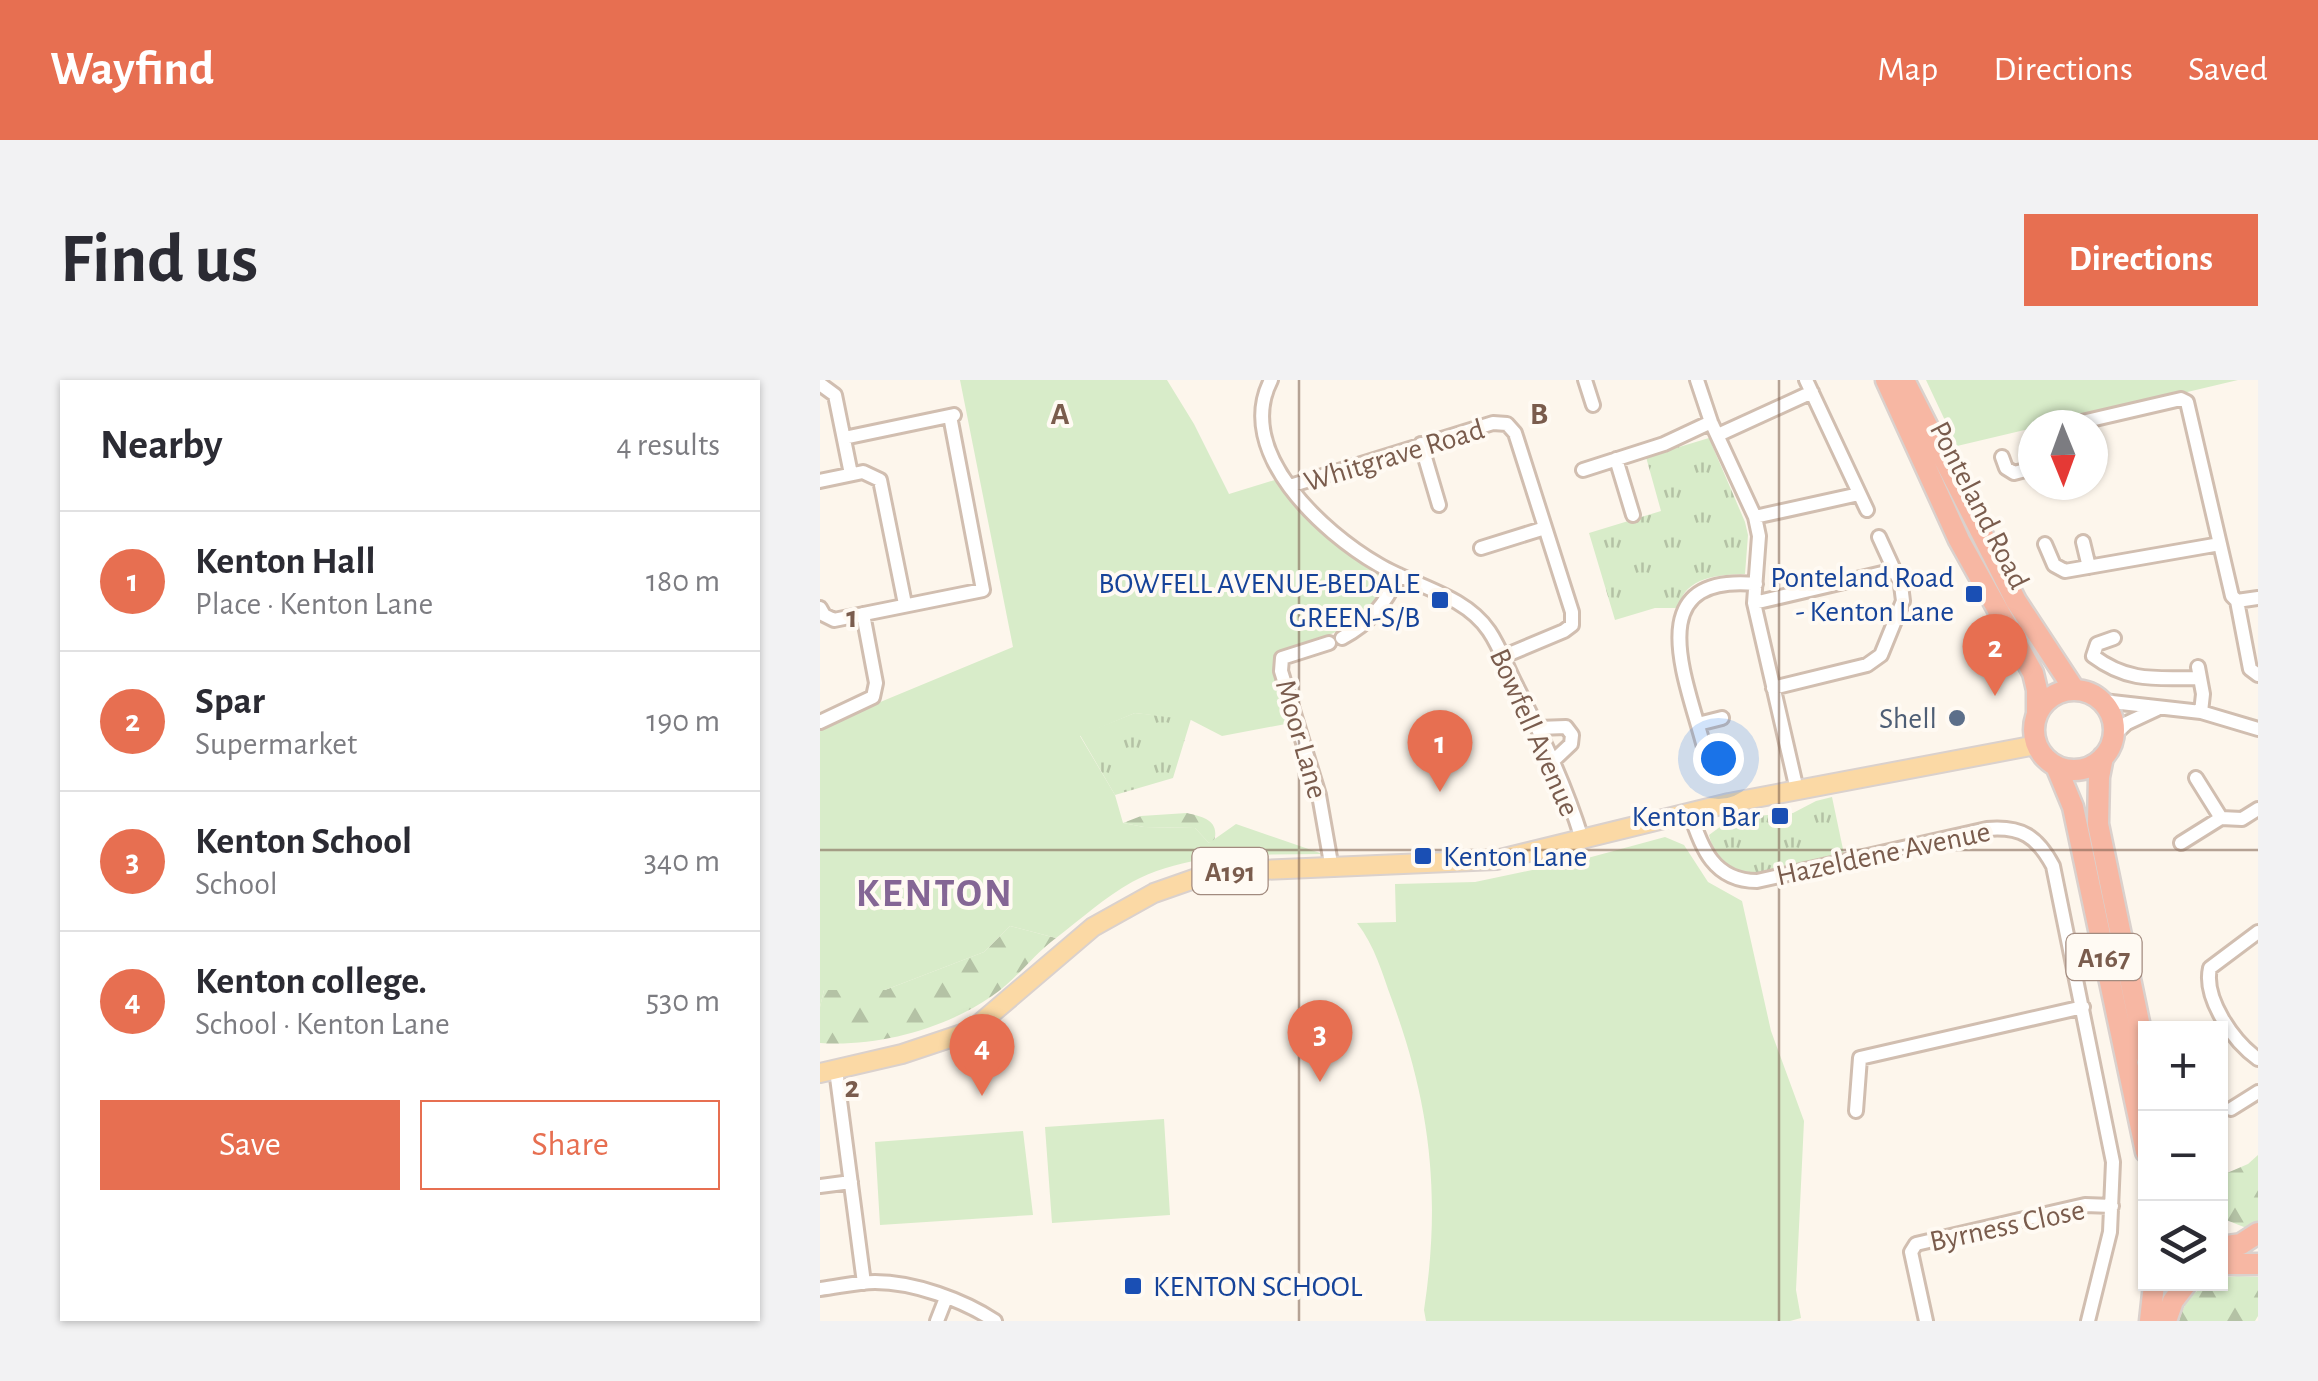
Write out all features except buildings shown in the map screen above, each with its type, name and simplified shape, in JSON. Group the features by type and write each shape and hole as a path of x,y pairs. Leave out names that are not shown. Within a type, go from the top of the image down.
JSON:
{"highway":[{"name":"Ponteland Road","path":"1886,380 1959,540 2018,641 2038,690 2037,712"},
{"name":"Ponteland Road","path":"1904,380 2016,601 2074,689"},
{"path":"2036,745 2037,712 2048,698 2074,689 2103,701 2110,712 2114,736"},
{"name":"A167","path":"2114,736 2098,776 2098,824 2139,1021"},
{"name":"A167","path":"2036,745 2056,766 2074,807 2138,1114"},
{"path":"2056,766 2086,768 2103,758"},
{"path":"2228,1256 2258,1234"},
{"path":"2228,1258 2258,1246"},
{"path":"2228,1261 2258,1264"},
{"path":"2150,1321 2156,1291"},
{"path":"2159,1291 2164,1321"},
{"path":"2164,1321 2181,1291"}],"main road":[{"name":"A191","path":"828,1071 902,1054 971,1032 1094,928 1154,894 1214,872 1496,860 1690,812 2036,745"}],"street":[{"name":"Bowfell Avenue","path":"1271,380 1261,412 1262,434 1272,460 1290,486 1338,537 1399,575 1466,608 1488,630 1554,760 1582,839"},
{"path":"1697,380 1759,536 1754,603 1797,790"},
{"path":"1590,381 1592,405"},
{"path":"820,384 836,395 851,474"},
{"path":"1583,470 1714,428 1809,386 1867,510"},
{"path":"2108,416 2181,399 2186,402 2232,596 2237,601 2250,669 2258,675"},
{"path":"820,608 834,620 983,590 954,415 844,438"},
{"name":"Whitgrave Road","path":"1290,486 1493,423 1507,424 1515,433 1546,528 1572,612 1572,625 1564,632 1502,657"},
{"path":"1420,444 1439,505"},
{"path":"2002,457 2006,468 2018,472"},
{"path":"1616,459 1633,515"},
{"path":"820,480 863,472 880,480 905,604"},
{"path":"1754,517 1859,494"},
{"path":"1481,548 1546,528"},
{"path":"1773,688 1867,665 1881,655 1904,600 1879,537"},
{"path":"2083,542 2089,566"},
{"path":"2046,544 2054,565 2064,571 2220,544"},
{"path":"1754,603 1894,570"},
{"name":"Moor Lane","path":"1332,868 1319,795 1280,671 1282,658 1360,629 1376,614 1399,575"},
{"path":"1704,747 1677,646 1678,626 1694,596 1710,586 1732,582 1756,584"},
{"path":"2237,601 2258,598"},
{"path":"820,722 873,697 876,683 863,614"},
{"path":"2114,638 2097,644 2092,656 2120,674 2144,679 2199,672 2201,712"},
{"path":"2103,701 2201,712 2258,730"},
{"path":"2114,736 2127,723 2159,708"},
{"path":"1698,724 1722,718"},
{"path":"1538,728 1566,727 1572,735 1571,744 1554,760"},
{"path":"2196,778 2221,818"},
{"path":"2180,843 2221,818 2242,819 2258,808"},
{"name":"Hazeldene Avenue","path":"1690,812 1711,862 1744,881 2010,826 2030,834 2044,848 2053,866 2084,1007 2113,1162 2106,1250 2088,1321"},
{"path":"2258,932 2210,968 2208,977 2209,992 2240,1043 2258,1059"},
{"path":"1856,1111 1860,1058 2084,1007"},
{"path":"828,1071 851,1182 864,1283"},
{"path":"2231,1109 2258,1092"},
{"path":"820,1186 851,1182"},
{"name":"Byrness Close","path":"1930,1316 1911,1252 1916,1244 2085,1205 2112,1206"},
{"path":"820,1289 864,1283 895,1284 946,1298 995,1321"},
{"path":"937,1321 946,1298"}],"green space":[{"path":"960,380 1167,380 1229,494 1278,479 1332,536 1387,578 1378,596 1355,621 1327,636 1276,653 1291,723 1222,736 1191,720 1135,713 1080,736 1115,795 1123,823 1195,828 1209,843 1236,824 1323,854 1250,855 1177,865 1122,888 1056,938 1010,926 984,952 885,990 824,990 820,1007 820,727 1013,647"},
{"path":"1926,380 2238,380 2108,411 2018,410 2018,432 1957,446"},
{"path":"1709,438 1745,522 1745,574 1695,583 1678,608 1655,608 1615,620 1589,533 1661,511 1646,457"},
{"path":"1135,713 1191,719 1173,778 1115,795 1080,735"},
{"path":"1832,797 1844,854 1766,872 1747,872 1730,866 1717,855 1709,835 1732,818 1793,813"},
{"path":"1187,813 1213,824 1214,841 1209,843 1195,828 1123,823 1141,816"},
{"path":"1665,837 1684,845 1708,882 1742,901 1771,1031 1804,1121 1796,1290 1801,1318 1426,1321 1432,1191 1424,1115 1392,1000 1373,950 1357,923 1396,922 1395,884 1475,882"},
{"path":"1010,926 1056,938 1001,990 973,1008 932,1026 887,1039 820,1043 824,990 885,990 984,952"},
{"path":"1164,1119 1170,1215 1052,1223 1045,1127"},
{"path":"1023,1131 1033,1215 880,1225 875,1142"},
{"path":"2258,1155 2258,1224 2249,1229 2228,1221 2228,1173"},
{"path":"2228,1277 2258,1277 2255,1321 2179,1321 2198,1291 2228,1291"}],"place":[{"name":"Ponteland Road - Kenton Lane","path":"1974,594"},
{"name":"BOWFELL AVENUE-BEDALE GREEN-S/B","path":"1440,600"},
{"name":"Spar","path":"1995,696"},
{"name":"Shell","path":"1957,718"},
{"name":"Kenton Hall","path":"1440,792"},
{"name":"Kenton Bar","path":"1780,816"},
{"name":"Kenton Lane","path":"1423,856"},
{"name":"Kenton School","path":"1320,1082"},
{"name":"Kenton college.","path":"982,1096"},
{"name":"KENTON SCHOOL","path":"1133,1286"}],"district":[{"name":"KENTON","path":"935,892"}]}
